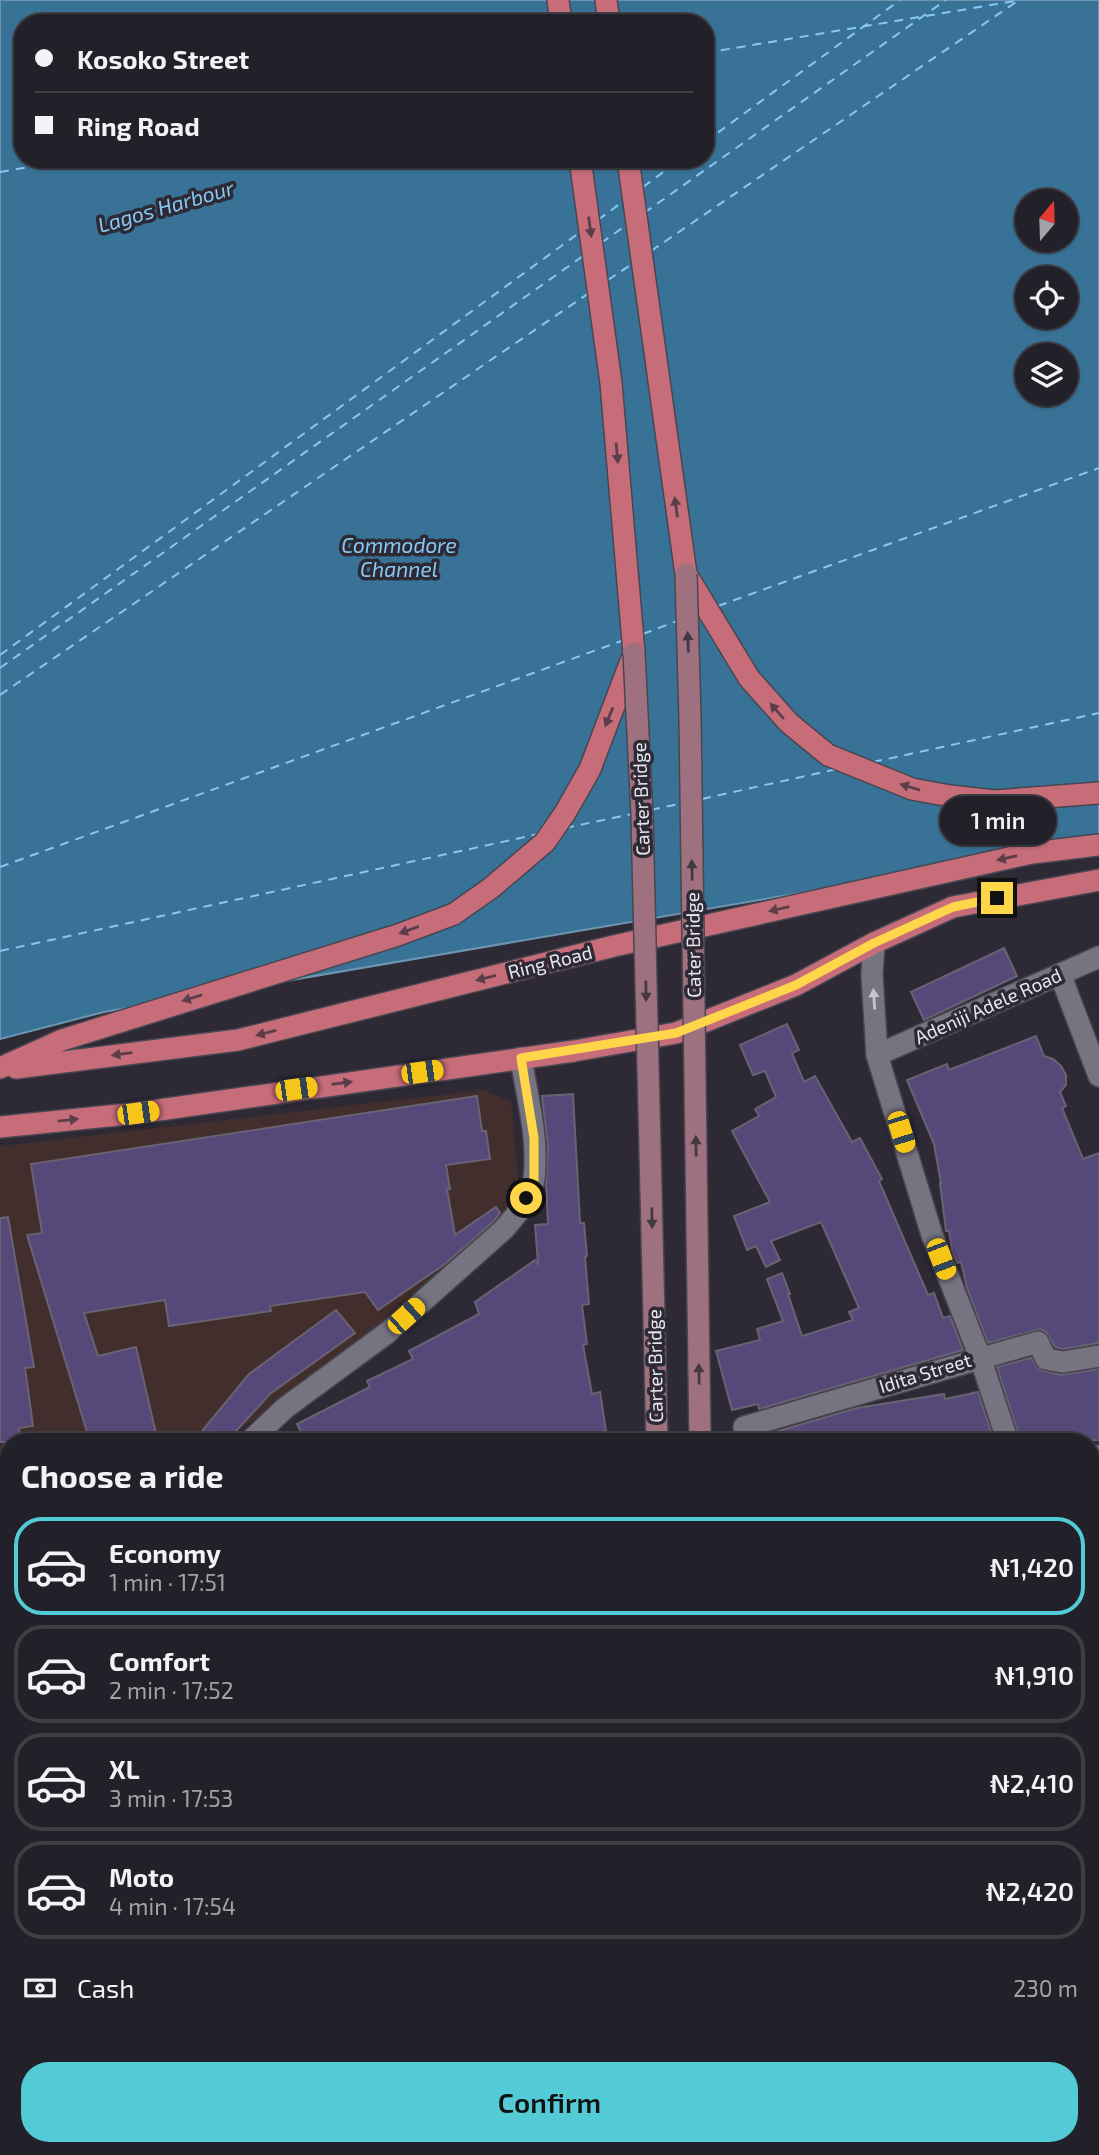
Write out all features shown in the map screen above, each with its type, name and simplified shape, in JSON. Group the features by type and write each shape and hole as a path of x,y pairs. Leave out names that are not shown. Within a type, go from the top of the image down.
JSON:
{"main road":[{"name":"Carter Bridge","path":"581,168 611,383 634,653 642,815 657,1433"},
{"path":"629,168 685,575 749,678 789,723 828,755 912,789 993,801 1099,793"},
{"name":"Cater Bridge","path":"685,575 690,718 700,1433"},
{"path":"0,1069 62,1040 398,935 454,914 491,888 545,842 590,769 634,653"},
{"name":"Ring Road","path":"0,1069 238,1040 614,946 1032,853 1099,845"},
{"path":"0,1128 138,1113 676,1033 796,985 874,943 953,907 1099,880"}],"street":[{"path":"874,943 872,975 877,1055 932,1235 980,1357 1005,1433"},
{"name":"Adeniji Adele Road","path":"877,1055 1099,957"},
{"path":"1060,974 1099,1076"},
{"path":"259,1433 285,1408 387,1333 518,1214 534,1181 534,1138 521,1058"},
{"name":"Idita Street","path":"744,1427 1038,1342 1046,1359 1063,1362 1099,1356"}],"shaded area":[{"path":"484,1090 511,1102 521,1210 465,1272 349,1349 235,1433 0,1433 0,1146"}],"water":[{"name":"Commodore Channel","path":"0,0 1099,0 1099,846 970,864 104,1012 0,1039"}],"building":[{"path":"1004,948 1017,976 924,1020 911,992"},
{"path":"787,1024 799,1050 792,1053 804,1082 815,1076 852,1142 860,1138 882,1179 879,1181 928,1295 934,1293 943,1318 950,1316 963,1350 759,1409 758,1404 732,1410 716,1351 760,1340 757,1329 783,1321 767,1279 782,1273 802,1336 853,1320 849,1312 859,1308 821,1222 771,1241 780,1260 766,1267 756,1246 747,1250 734,1216 770,1202 732,1131 759,1116 755,1109 776,1097 765,1071 753,1075 740,1045"},
{"path":"1036,1036 1044,1056 1053,1059 1066,1075 1066,1085 1060,1092 1066,1106 1062,1108 1083,1159 1099,1153 1099,1343 1063,1349 1055,1347 1046,1332 1040,1329 988,1343 967,1288 961,1262 957,1263 952,1251 949,1231 946,1231 934,1144 907,1080 947,1064 949,1070"},
{"path":"573,1094 580,1223 584,1223 589,1304 582,1305 587,1344 583,1345 592,1394 600,1392 606,1431 302,1433 297,1424 370,1387 367,1381 413,1359 409,1351 479,1314 475,1302 535,1260 538,1264 535,1225 548,1224 548,1148 542,1096"},
{"path":"477,1096 482,1131 486,1131 490,1159 446,1165 455,1235 496,1207 500,1213 445,1264 378,1310 365,1292 270,1306 271,1311 169,1326 165,1300 84,1313 98,1356 136,1347 156,1433 87,1433 27,1235 42,1233 31,1164"},
{"path":"8,1217 34,1367 25,1368 33,1426 19,1428 20,1433 0,1433 0,1218"},
{"path":"336,1310 355,1333 270,1394 234,1433 200,1433 249,1374"},
{"path":"1031,1358 1039,1370 1061,1375 1099,1369 1099,1433 1018,1433 997,1367"},
{"path":"978,1392 991,1433 772,1433 857,1408 944,1394 945,1399"}],"ferry route":[{"path":"714,135 900,0"},
{"path":"714,164 946,0"},
{"path":"651,251 1019,0"},
{"path":"714,51 1015,1"},
{"path":"0,172 24,168"},
{"path":"643,187 669,168"},
{"path":"644,213 708,168"},
{"path":"598,220 625,200"},
{"path":"601,243 628,224"},
{"path":"0,655 579,233"},
{"path":"0,668 583,256"},
{"path":"608,280 632,264"},
{"path":"0,695 589,293"},
{"path":"718,606 1099,468"},
{"path":"643,634 677,621"},
{"path":"0,867 624,640"},
{"path":"873,762 1099,713"},
{"path":"702,799 837,769"},
{"path":"651,810 683,803"},
{"path":"565,828 632,814"},
{"path":"0,951 539,834"}],"route":[{"path":"526,1198 534,1181 534,1138 521,1058 676,1033 796,985 874,943 953,907 997,898"}],"water label":[{"name":"Lagos Harbour","path":"166,207"}]}
